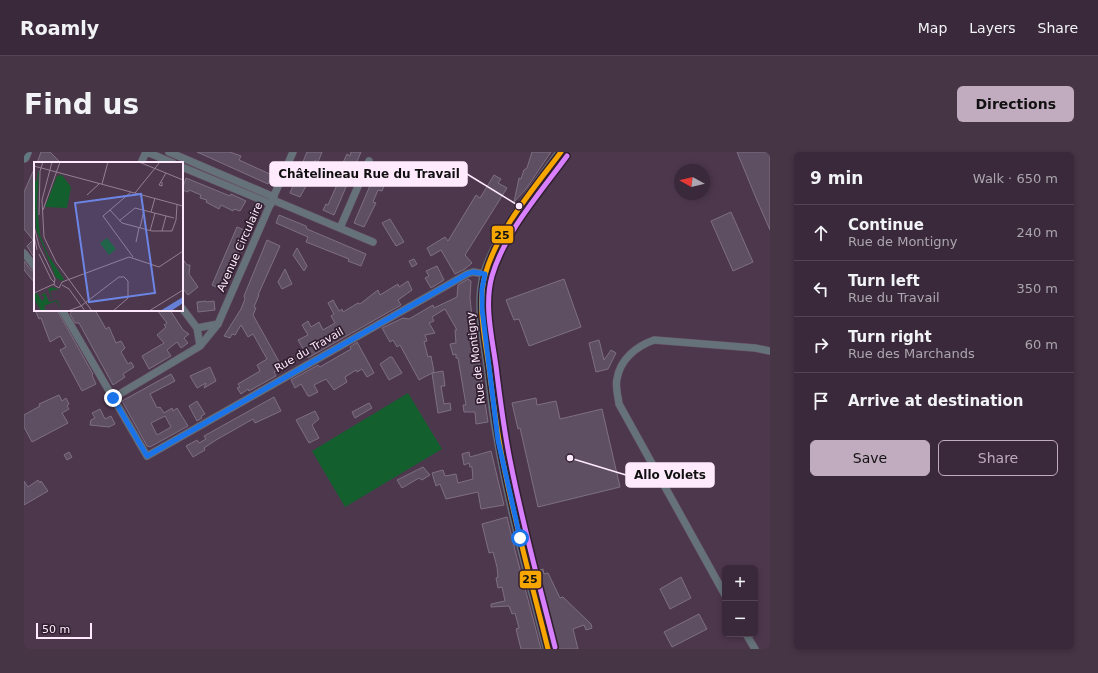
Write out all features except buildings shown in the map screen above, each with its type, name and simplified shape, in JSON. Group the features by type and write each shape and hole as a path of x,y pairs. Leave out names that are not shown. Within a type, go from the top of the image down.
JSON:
{"main road":[{"path":"24,157 26,152"},
{"name":"Rue de Montigny","path":"548,649 520,538 498,440 482,309 482,289 485,274 494,252 561,152"}],"street":[{"path":"142,162 147,152 171,162"},
{"path":"169,152 273,200 373,242"},
{"name":"Avenue Circulaire","path":"113,398 200,346 218,324 293,152"},
{"path":"340,228 369,161"},
{"path":"183,167 273,200"},
{"path":"24,253 34,266"},
{"name":"Rue du Travail","path":"113,398 147,456 467,274 473,272 485,274"},
{"path":"183,309 197,328 200,346"},
{"path":"63,311 113,398"},
{"path":"197,328 218,324"},
{"path":"722,590 619,404 616,379 621,366 629,354 642,344 654,340 755,348 770,351"},
{"path":"748,637 755,649"}],"green space":[{"path":"408,393 442,449 345,507 312,451"}],"transit line":[{"name":"25","path":"548,649 519,535 495,418 484,333 482,298 485,275 498,242 517,210 561,152"},
{"path":"555,647 526,534 502,416 491,332 489,298 492,276 505,244 524,213 567,156"}],"place":[{"name":"Châtelineau Rue du Travail","path":"519,206"},
{"name":"Allo Volets","path":"570,458"}],"route":[{"path":"113,398 147,456 467,274 480,272 485,274 482,289 482,309 498,440 520,538"}]}
